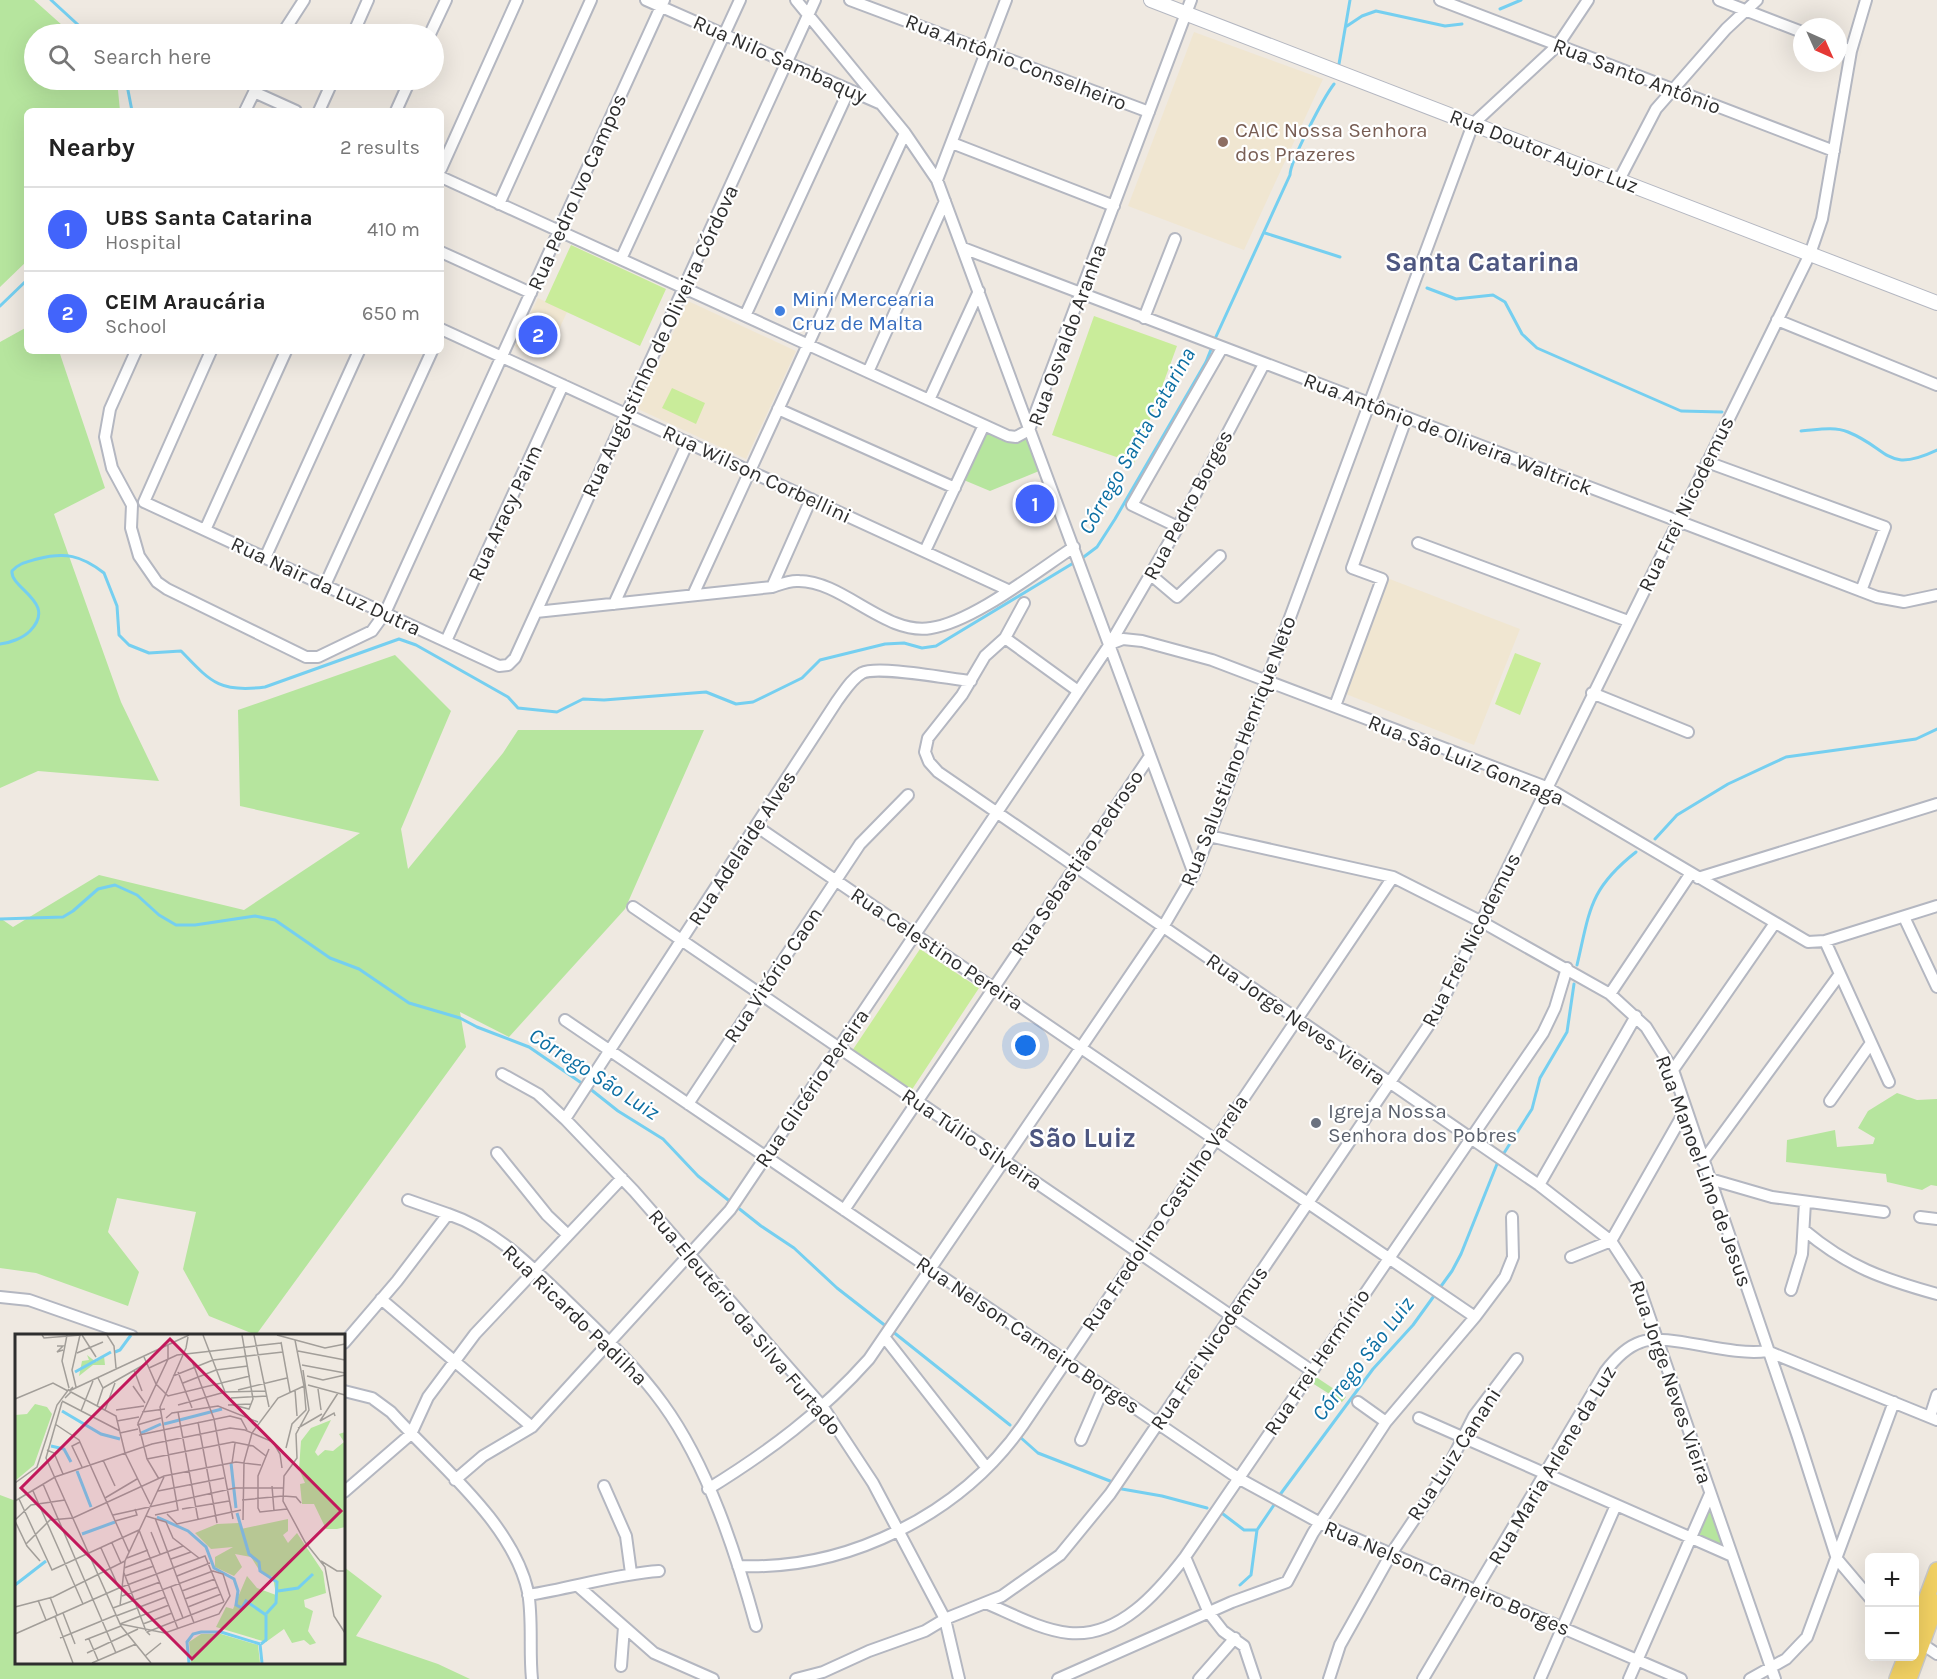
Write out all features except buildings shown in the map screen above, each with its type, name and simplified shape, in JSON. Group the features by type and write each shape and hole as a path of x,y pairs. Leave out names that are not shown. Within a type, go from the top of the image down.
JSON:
{"main road":[{"path":"1919,1634 1937,1570"},
{"path":"1919,1636 1937,1602"},
{"path":"1898,1679 1904,1661"},
{"path":"1909,1679 1913,1661"}],"street":[{"path":"288,24 303,0"},
{"path":"357,24 368,0"},
{"path":"435,24 446,0"},
{"path":"444,162 517,0"},
{"path":"499,204 591,0"},
{"name":"Rua Nilo Sambaquy","path":"646,0 663,3 724,34 882,104"},
{"path":"621,259 740,0"},
{"path":"444,178 984,425 1016,437 1029,430 938,180 905,132 796,0"},
{"name":"Rua Augustinho de Oliveira Córdova","path":"508,665 515,658 815,0"},
{"name":"Rua Antônio Conselheiro","path":"850,0 1149,112"},
{"path":"938,180 1006,0"},
{"name":"Rua Doutor Aujor Luz","path":"1151,0 1189,7 1473,124 1937,303"},
{"name":"Rua Santo Antônio","path":"1440,0 1833,151"},
{"path":"1473,124 1558,45 1588,0"},
{"path":"1719,0 1793,29"},
{"path":"1619,180 1656,108 1726,29 1757,0"},
{"name":"Rua Frei Nicodemus","path":"796,1679 823,1672 868,1651 925,1631 945,1619 1002,1596 1044,1569 1074,1541 1158,1423 1435,1016 1810,254 1822,219 1851,51 1866,0"},
{"name":"Rua Pedro Ivo Campos","path":"132,505 133,541 139,556 157,582 187,600 306,657 318,657 372,631 385,613 663,3"},
{"name":"Rua Osvaldo Aranha","path":"1189,7 1029,430 1076,550 1194,874"},
{"path":"1847,49 1851,51"},
{"path":"319,108 328,90"},
{"path":"397,108 405,90"},
{"path":"745,316 849,90"},
{"path":"246,108 254,92 289,108"},
{"name":"Rua Salustiano Henrique Neto","path":"708,1489 774,1446 823,1407 846,1385 886,1336 1163,927 1194,874 1473,124"},
{"path":"693,596 905,132"},
{"path":"952,142 1114,206"},
{"path":"868,372 945,201"},
{"path":"1144,318 1175,239"},
{"name":"Rua Antônio de Oliveira Waltrick","path":"963,248 1369,405 1862,591 1891,601 1904,602 1937,595"},
{"path":"444,253 531,293"},
{"path":"929,400 979,291"},
{"path":"1777,320 1937,385"},
{"name":"Rua Wilson Corbellini","path":"444,330 1008,590"},
{"path":"1178,527 1132,505 1219,347"},
{"path":"134,354 110,409 105,437 112,468 132,505 144,502 210,354"},
{"path":"204,530 285,354"},
{"path":"265,558 358,354"},
{"path":"325,585 431,354"},
{"name":"Rua Pedro Borges","path":"1110,644 1178,527 1264,364"},
{"name":"Rua Aracy Paim","path":"446,641 563,385"},
{"path":"778,409 955,488"},
{"path":"1335,706 1382,579 1352,568 1406,419"},
{"path":"925,551 984,425"},
{"path":"614,604 688,442"},
{"path":"1707,462 1885,527 1862,591"},
{"path":"772,587 812,499"},
{"name":"Rua Nair da Luz Dutra","path":"144,502 499,666 508,665"},
{"path":"1418,543 1628,621"},
{"path":"536,612 772,587 797,580 809,582 915,629 930,629 959,619 1076,550"},
{"path":"1151,575 1178,597 1220,556"},
{"path":"971,681 985,656 1005,638 1024,603"},
{"path":"1005,638 1078,692"},
{"name":"Rua São Luiz Gonzaga","path":"1110,644 1123,639 1184,651 1267,680 1546,787 1808,942 1825,941 1937,906"},
{"name":"Rua Glicério Pereira","path":"454,1480 483,1456 532,1427 730,1210 1110,644"},
{"name":"Rua Adelaide Alves","path":"565,1119 837,701 855,678 863,672 879,670 971,681"},
{"name":"Rua Jorge Neves Vieira","path":"971,681 928,738 925,752 929,762 938,772 1539,1185 1611,1241 1637,1281 1730,1555 1775,1679"},
{"path":"1592,693 1688,732"},
{"name":"Rua Sebastião Pedroso","path":"844,1210 1150,756"},
{"name":"Rua Vitório Caon","path":"688,1104 864,839 908,795"},
{"path":"1610,994 1695,876 1937,804"},
{"name":"Rua Celestino Pereira","path":"756,826 1475,1317"},
{"name":"Rua Manoel Lino de Jesus","path":"1209,836 1393,877 1567,968 1610,994 1636,1016 1656,1041 1673,1070 1798,1437 1837,1559 1865,1593"},
{"name":"Rua Fredolino Castilho Varela","path":"738,1566 780,1566 819,1560 863,1546 899,1531 933,1510 986,1467 1012,1440 1393,877"},
{"name":"Rua Túlio Silveira","path":"633,907 1312,1371"},
{"path":"1904,916 1937,987"},
{"path":"1673,1070 1774,923"},
{"path":"1825,941 1889,1082"},
{"name":"Rua Frei Hermínio","path":"986,1603 1068,1633 1091,1631 1127,1617 1161,1585 1185,1557 1549,1022 1567,968"},
{"path":"1703,1161 1840,974"},
{"path":"1539,1185 1636,1016"},
{"name":"Rua Nelson Carneiro Borges","path":"565,1020 1238,1478 1322,1524 1681,1679"},
{"path":"1830,1101 1871,1043"},
{"name":"Rua Eleutério da Silva Furtado","path":"502,1074 538,1094 622,1178 823,1407 869,1476 945,1619 959,1679"},
{"path":"1571,1257 1611,1241 1686,1109"},
{"path":"497,1153 518,1175 539,1206 567,1234"},
{"path":"345,1491 411,1434 428,1397 454,1359 534,1269 622,1178"},
{"path":"1710,1179 1772,1197 1884,1212"},
{"name":"Rua Ricardo Padilha","path":"408,1200 480,1227 534,1269 630,1363 664,1406 692,1453 738,1566 756,1626"},
{"path":"1791,1290 1800,1266 1805,1202"},
{"path":"345,1342 447,1214"},
{"path":"1920,1217 1937,1219"},
{"path":"1058,1679 1209,1613 1287,1582 1307,1544 1386,1422 1475,1317 1510,1266 1514,1247 1512,1218"},
{"path":"1804,1230 1845,1261 1882,1278 1937,1294"},
{"path":"0,1297 29,1300 129,1334"},
{"path":"381,1299 532,1427"},
{"path":"886,1336 986,1467"},
{"name":"Rua Maria Arlene da Luz","path":"1423,1679 1614,1360 1639,1342 1658,1340 1738,1353 1767,1351 1933,1418"},
{"name":"Rua Luiz Canani","path":"1329,1679 1340,1645 1391,1554 1444,1475 1478,1410 1517,1359"},
{"path":"1081,1440 1104,1387"},
{"path":"345,1391 383,1404 506,1539 521,1569 528,1595 532,1679"},
{"path":"1933,1418 1937,1395"},
{"path":"1358,1402 1386,1422"},
{"path":"1750,1679 1798,1649 1807,1637 1894,1402"},
{"path":"1419,1418 1730,1555"},
{"path":"604,1486 626,1536 631,1573"},
{"path":"1629,1679 1710,1494"},
{"path":"1540,1679 1616,1505"},
{"path":"1185,1557 1209,1613 1222,1630 1244,1646 1255,1679"},
{"path":"528,1595 579,1587 631,1573 659,1570"},
{"path":"579,1587 659,1656 699,1671 713,1679"},
{"path":"621,1666 624,1627"},
{"path":"1199,1679 1235,1638"},
{"path":"1919,1639 1937,1654"},
{"path":"1189,1679 1210,1666"}],"shaded area":[{"name":"CAIC Nossa Senhora dos Prazeres","path":"1194,32 1323,79 1244,250 1128,206"},
{"path":"538,298 567,312 545,360 515,346"},
{"path":"688,301 796,351 746,459 638,409"},
{"path":"1387,578 1520,629 1474,745 1346,694"}],"green space":[{"path":"0,0 34,0 61,24 24,24 24,90 118,90 120,108 24,108 24,264 0,287"},
{"path":"571,245 666,289 640,346 545,302"},
{"path":"1094,316 1177,346 1134,463 1052,435"},
{"path":"24,329 24,354 60,354 105,488 54,514 121,702 159,781 38,771 0,788 0,342"},
{"path":"672,388 705,403 696,424 662,408"},
{"path":"984,425 1008,436 1029,430 1044,469 990,491 959,478"},
{"path":"1515,653 1541,663 1520,715 1495,704"},
{"path":"395,655 451,711 401,829 408,869 503,753 518,730 704,730 625,909 509,1037 460,1012 466,1047 257,1334 209,1316 183,1269 196,1212 117,1198 108,1232 139,1272 128,1306 36,1273 0,1268 0,918 13,927 99,875 244,910 360,833 240,806 238,710"},
{"path":"920,949 979,988 911,1091 852,1051"},
{"path":"1897,1093 1917,1100 1937,1099 1937,1186 1931,1185 1922,1190 1887,1182 1886,1174 1786,1162 1787,1140 1835,1130 1837,1147 1873,1144 1875,1138 1858,1128 1868,1111"},
{"path":"1313,1375 1346,1397 1342,1402 1309,1381"},
{"path":"0,1495 15,1501 15,1664 345,1664 345,1568 382,1596 356,1636 438,1664 470,1679 0,1679"},
{"path":"1710,1506 1724,1547 1696,1536"}],"waterway":[{"path":"51,0 77,24"},
{"name":"Córrego Santa Catarina","path":"1339,64 1350,0"},
{"path":"1500,9 1521,0"},
{"path":"1347,26 1362,16 1376,11 1445,26 1462,24"},
{"name":"Córrego Santa Catarina","path":"1214,341 1290,175 1301,143 1334,84"},
{"path":"128,90 131,108"},
{"path":"1265,233 1340,257"},
{"path":"0,306 24,283"},
{"path":"1427,288 1456,299 1493,295 1505,302 1522,334 1537,348 1681,411 1722,412"},
{"name":"Córrego Santa Catarina","path":"1081,559 1097,547 1115,519 1206,362 1212,347"},
{"path":"1801,431 1843,430 1898,459 1907,460 1937,450"},
{"name":"Córrego Santa Catarina","path":"0,644 8,643 27,634 37,621 39,612 31,597 13,578 12,571 20,564 30,561 64,556 88,562 104,573 117,606 119,635 129,645 149,653 181,651 200,671 217,683 226,686 265,687 399,639 416,645 508,697 518,708 557,712 583,699 604,700 706,692 736,704 753,702 802,678 820,660 885,644 904,643 922,648 936,646 1075,562"},
{"name":"Córrego São Luiz","path":"1655,839 1677,815 1728,784 1786,757 1916,739 1937,729"},
{"name":"Córrego São Luiz","path":"1577,965 1589,915 1600,890 1621,865 1636,852"},
{"name":"Córrego São Luiz","path":"0,919 63,917 98,889 115,885 137,895 159,915 176,925 195,925 255,916 275,920 330,958 359,969 409,1003 460,1018 529,1047 583,1084"},
{"name":"Córrego São Luiz","path":"1504,1153 1532,1109 1540,1078 1567,1032 1574,984"},
{"name":"Córrego São Luiz","path":"589,1088 618,1111 663,1139 698,1176 761,1226 794,1248 837,1288 887,1327"},
{"name":"Córrego São Luiz","path":"1279,1496 1373,1369 1413,1325 1452,1271 1497,1164"},
{"name":"Córrego São Luiz","path":"892,1331 1010,1425"},
{"name":"Córrego São Luiz","path":"1020,1437 1038,1453 1110,1481"},
{"name":"Córrego São Luiz","path":"1122,1489 1162,1496 1207,1508"},
{"path":"1240,1585 1251,1575 1257,1530 1276,1502"},
{"name":"Córrego São Luiz","path":"1223,1514 1244,1530 1257,1530"}],"place":[{"name":"CAIC Nossa Senhora dos Prazeres","path":"1223,142"},
{"name":"Mini Mercearia Cruz de Malta","path":"780,311"},
{"name":"CEIM Araucária","path":"538,335"},
{"name":"UBS Santa Catarina","path":"1035,504"},
{"name":"Igreja Nossa Senhora dos Pobres","path":"1316,1123"}],"district":[{"name":"Santa Catarina","path":"1482,262"},
{"name":"São Luiz","path":"1082,1138"}]}
